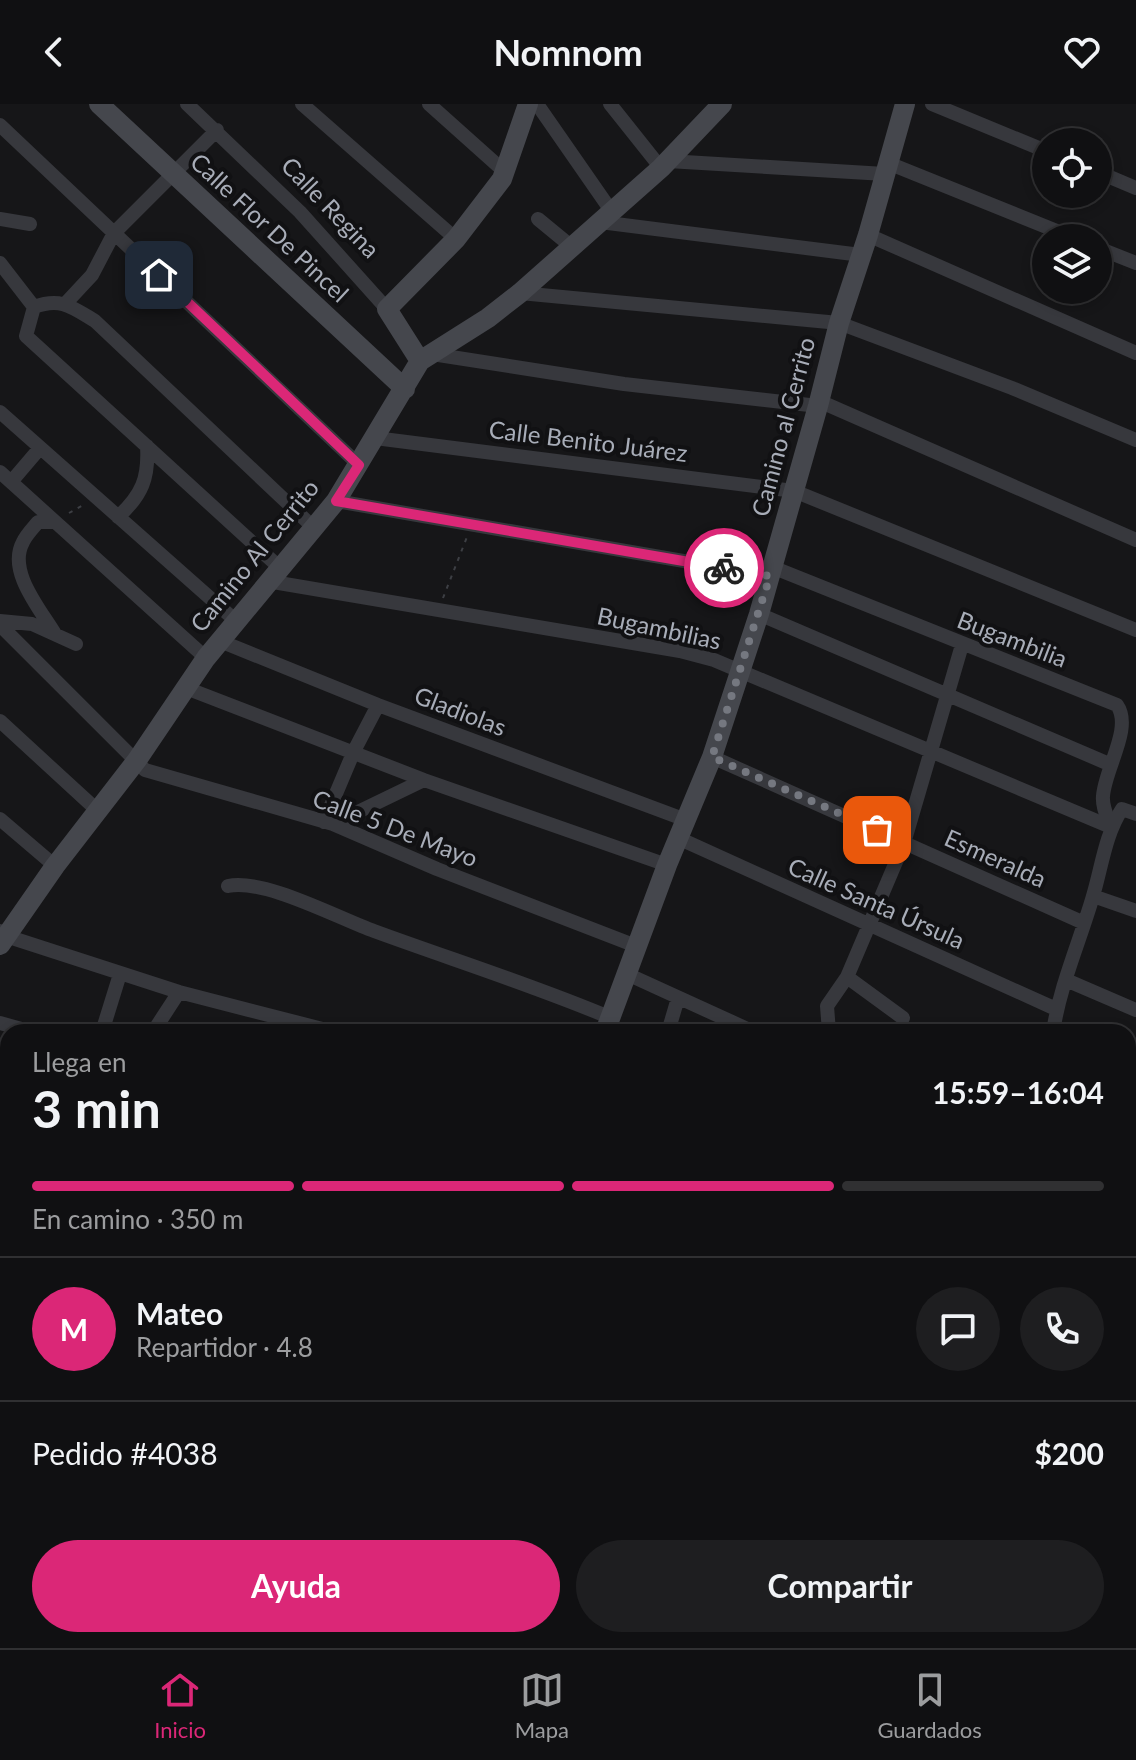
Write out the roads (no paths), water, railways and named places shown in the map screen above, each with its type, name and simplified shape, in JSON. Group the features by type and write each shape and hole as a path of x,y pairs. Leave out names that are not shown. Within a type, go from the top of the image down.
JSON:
{"main road":[{"name":"Calle Flor De Pincel","path":"99,104 405,389"},
{"path":"387,309 456,239 502,179 528,104"},
{"name":"Camino al Cerrito","path":"608,1024 667,865 712,757 759,614 839,323 905,104"},
{"name":"Camino Al Cerrito","path":"2,937 137,760 206,658 336,501 426,358 520,293 664,165 711,108"},
{"name":"Calle Regina","path":"387,309 426,358"}],"street":[{"name":"Calle Regina","path":"187,104 309,221 387,309"},
{"path":"302,104 456,239"},
{"path":"429,104 505,172"},
{"path":"537,104 606,217 861,255"},
{"path":"610,104 664,165 887,169 1036,224"},
{"path":"932,104 1032,145"},
{"path":"0,125 359,465"},
{"path":"65,304 92,275 114,233 217,130"},
{"path":"1112,178 1136,188"},
{"path":"0,219 30,224"},
{"path":"538,219 572,247"},
{"path":"868,235 1136,353"},
{"path":"1112,254 1136,263"},
{"path":"0,263 34,307"},
{"path":"520,293 839,323 1012,388 1136,440"},
{"path":"34,307 51,301 65,304 95,321 313,527"},
{"path":"34,307 26,336 147,446 273,574"},
{"path":"426,358 624,384 818,404 1136,540"},
{"path":"0,412 236,621"},
{"name":"Calle Benito Juárez","path":"375,438 794,491 1136,630"},
{"path":"118,517 132,504 143,486 148,467 147,446"},
{"path":"40,448 5,477 206,658"},
{"name":"Bugambilia","path":"336,501 771,572 1117,705 1123,713 1124,726 1109,764 1103,794 1103,808 1111,827"},
{"path":"55,522 38,522 22,543 17,558 18,572 55,634"},
{"name":"Bugambilias","path":"273,574 438,611 680,651 714,660 1111,827"},
{"path":"759,614 1109,764"},
{"path":"0,623 23,622 76,644"},
{"name":"Calle 5 De Mayo","path":"0,623 145,770 329,823 437,869 636,946"},
{"name":"Gladiolas","path":"220,641 682,829"},
{"path":"828,1024 827,1006 847,977 904,843 962,645"},
{"path":"186,688 424,780 667,865"},
{"path":"329,823 354,751 378,705"},
{"path":"0,721 98,811"},
{"name":"Esmeralda","path":"712,757 1084,923"},
{"path":"329,823 424,780"},
{"path":"1054,1024 1111,827 1129,811"},
{"path":"0,819 55,866"},
{"name":"Calle Santa Úrsula","path":"682,829 869,925 1056,1009"},
{"path":"228,886 235,884 269,889 606,1024"},
{"path":"1093,896 1136,911"},
{"path":"2,937 179,992 303,1024"},
{"path":"104,1024 120,974"},
{"path":"627,974 736,1024"},
{"path":"847,977 903,1018"},
{"path":"1066,980 1136,1010"},
{"path":"158,1024 179,992"},
{"path":"670,1024 678,998"}]}
